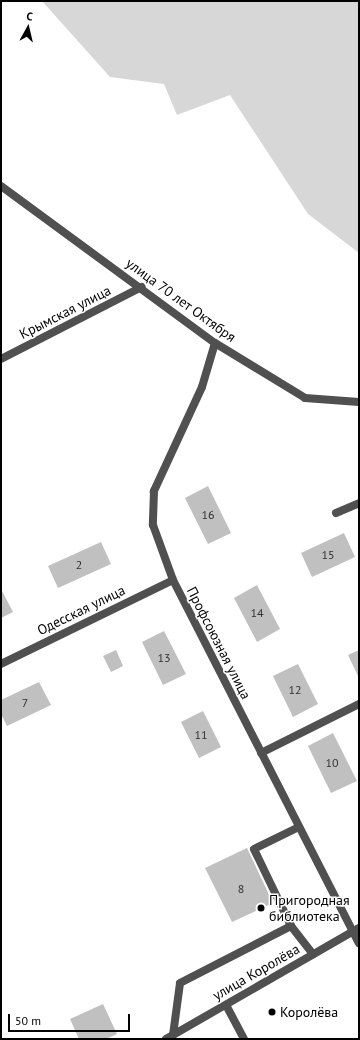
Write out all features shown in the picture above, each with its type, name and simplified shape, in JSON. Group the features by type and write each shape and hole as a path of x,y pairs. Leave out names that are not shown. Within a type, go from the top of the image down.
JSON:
{"street":[{"name":"улица 70 лет Октября","path":"1,186 142,287 215,343 305,398 359,402"},
{"name":"Крымская улица","path":"1,359 142,287"},
{"name":"Профсоюзная улица","path":"215,343 202,387 154,491 153,525 172,580 299,827 356,930 359,943"},
{"path":"336,513 359,503"},
{"name":"Одесская улица","path":"1,664 172,580"},
{"path":"261,752 359,704"},
{"path":"299,827 254,849 291,926 313,954"},
{"path":"170,1037 180,983 291,926"},
{"name":"улица Королёва","path":"170,1037 356,930"},
{"path":"226,1005 244,1039"}],"shaded area":[{"path":"42,1 359,1 359,253 308,214 230,95 177,115 164,84 110,77"}],"building":[{"path":"208,486 231,533 208,544 185,498"},
{"path":"344,533 355,557 312,577 301,553"},
{"path":"101,542 111,564 58,588 48,566"},
{"path":"257,585 280,629 257,642 234,598"},
{"path":"1,589 13,612 1,618"},
{"path":"164,631 186,674 163,685 142,642"},
{"path":"116,650 123,666 111,672 103,656"},
{"path":"359,650 359,678 348,655"},
{"path":"298,664 318,704 293,717 273,676"},
{"path":"39,682 51,705 7,726 1,714 1,700"},
{"path":"203,711 221,747 199,758 181,722"},
{"path":"333,733 357,781 331,793 308,746"},
{"path":"247,848 273,903 232,922 205,868"},
{"path":"103,1004 117,1034 106,1039 79,1039 70,1019"}],"place":[{"name":"Пригородная библиотека","path":"261,908"},
{"name":"Королёва","path":"272,1012"}]}
